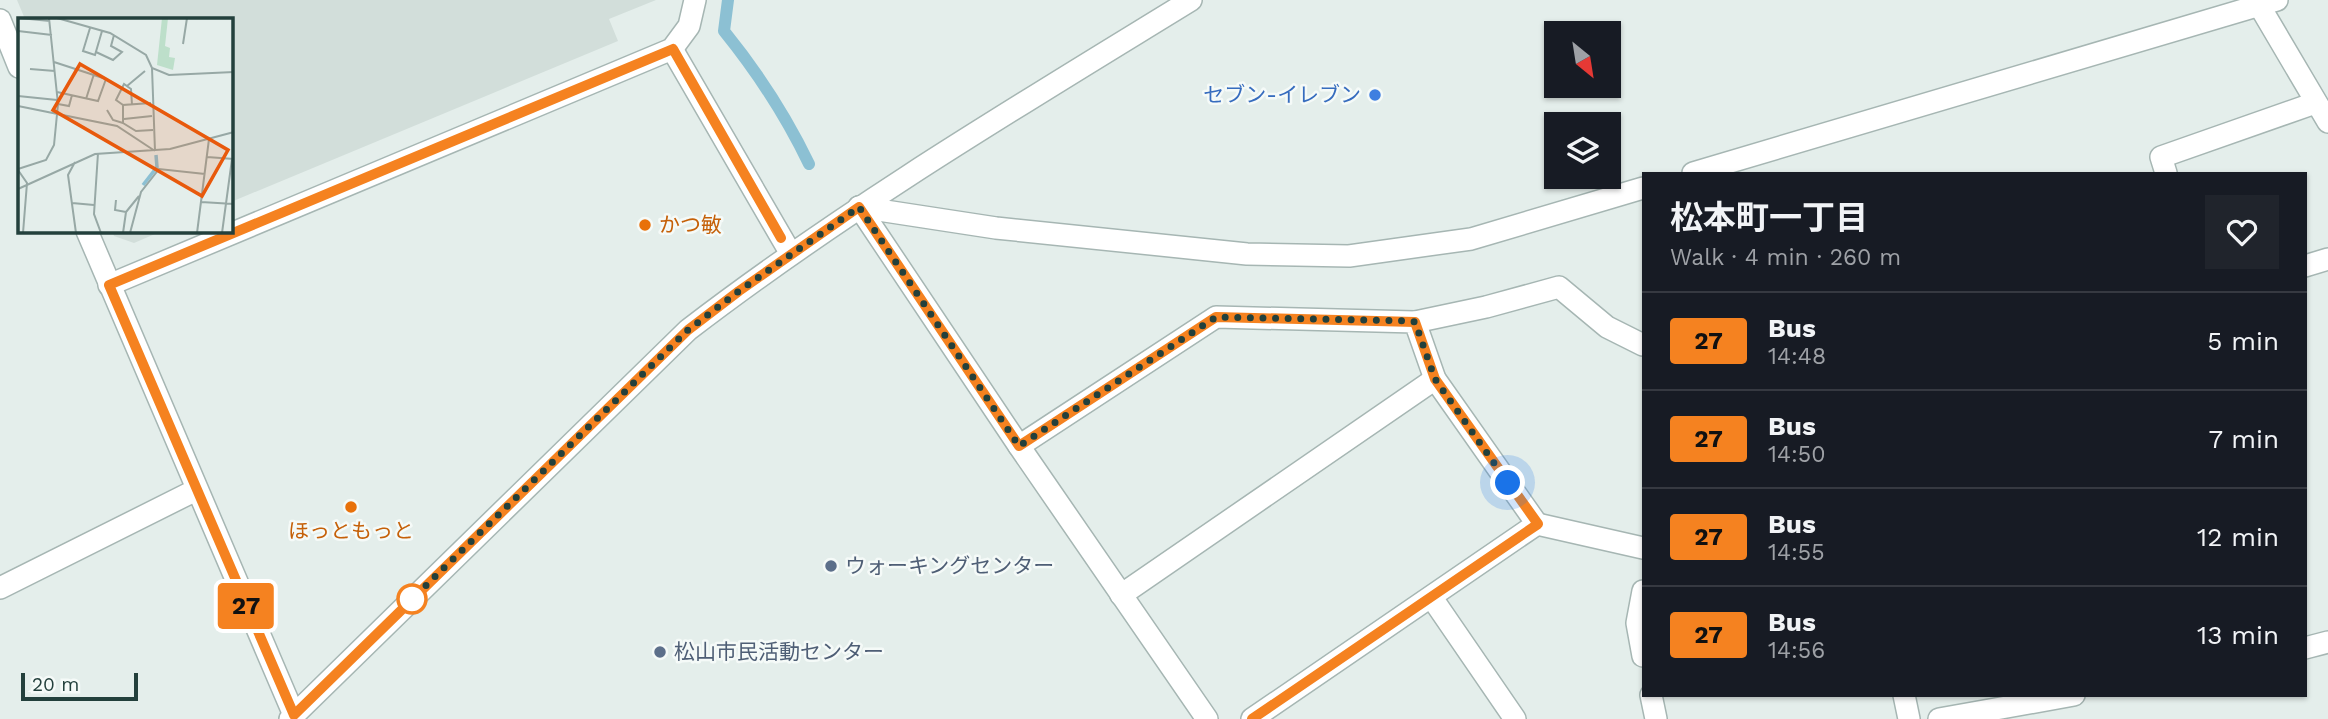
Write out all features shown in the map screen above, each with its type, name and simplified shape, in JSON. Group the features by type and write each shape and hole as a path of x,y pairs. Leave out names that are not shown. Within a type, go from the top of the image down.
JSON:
{"street":[{"path":"109,285 673,49 689,26 695,0"},
{"path":"88,233 292,717 688,330 859,207 1191,0"},
{"path":"1696,172 2264,2 2315,103 2328,122"},
{"path":"0,20 18,65"},
{"path":"673,49 791,254"},
{"path":"2166,172 2161,158 2315,103"},
{"path":"859,207 996,228 1247,254 1349,256 1471,239 1642,188"},
{"path":"859,207 1207,719"},
{"path":"2307,265 2328,259"},
{"path":"1019,446 1216,317 1415,322 1486,307 1559,287 1607,327 1642,344"},
{"path":"1415,322 1435,379 1538,524 1642,548"},
{"path":"1121,595 1435,379"},
{"path":"0,588 196,490"},
{"path":"1252,719 1538,524"},
{"path":"1642,597 1637,623 1642,650"},
{"path":"1432,598 1515,719"},
{"path":"2307,647 2328,642"},
{"path":"1651,697 1656,719"},
{"path":"1904,697 1909,719"},
{"path":"1940,719 2054,709 2071,697"}],"shaded area":[{"path":"17,0 656,0 609,19 618,41 233,201 233,18 25,18"},
{"path":"113,233 157,233 134,243 114,236"}],"waterway":[{"path":"728,0 724,31 771,95 809,164"}],"bus line":[{"name":"27","path":"781,238 673,49 109,285 294,715 688,330 859,207 1019,446 1216,317 1415,322 1435,379 1538,524 1252,719"}],"place":[{"name":"セブン-イレブン","path":"1375,95"},
{"name":"かつ敏","path":"645,225"},
{"name":"ほっともっと","path":"351,507"},
{"name":"ウォーキングセンター","path":"831,566"},
{"name":"松山市民活動センター","path":"660,652"}],"route":[{"path":"412,599 410,601 688,330 859,207 1019,446 1216,317 1408,321 1415,322 1435,379 1508,483"}]}
